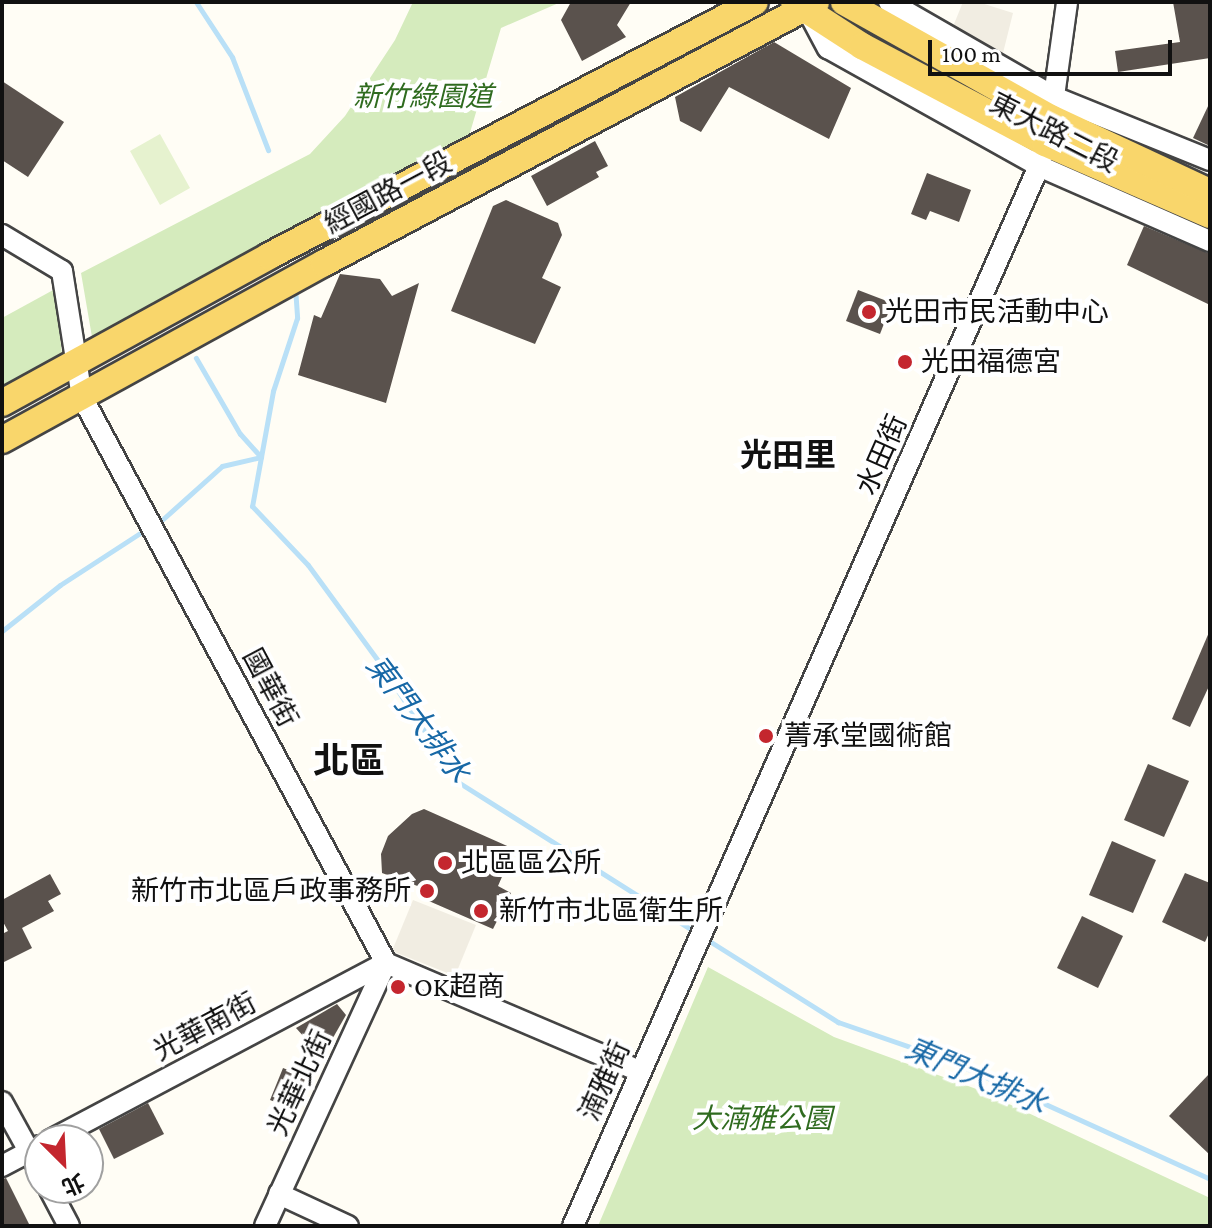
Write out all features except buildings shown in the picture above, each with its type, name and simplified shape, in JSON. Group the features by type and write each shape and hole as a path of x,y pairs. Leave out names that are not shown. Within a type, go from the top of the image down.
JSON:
{"main road":[{"name":"經國路一段","path":"2,403 269,256 755,2"},
{"name":"東大路二段","path":"844,2 1047,131 1210,192"},
{"name":"經國路一段","path":"2,440 281,286 806,5"},
{"name":"東大路二段","path":"806,5 862,46 1047,131 1210,215"}],"street":[{"name":"東大路二段","path":"889,2 1047,131 1210,241"},
{"name":"水田街","path":"691,959 1047,131 1067,2"},
{"name":"東大路二段","path":"1047,131 1210,160"},
{"name":"國華街","path":"2,235 62,271 82,397 386,963"},
{"name":"湳雅街","path":"573,1226 691,959"},
{"path":"386,963 639,1071"},
{"name":"光華南街","path":"81,1124 386,963"},
{"name":"光華北街","path":"265,1226 386,963"},
{"path":"2,1102 24,1133"},
{"path":"2,1166 24,1155"},
{"path":"279,1194 348,1226"},
{"path":"57,1204 69,1226"}],"green space":[{"name":"新竹綠園道","path":"413,2 561,2 501,28 469,136 92,337 81,273 310,154 345,116 395,40"},
{"path":"160,134 190,188 160,205 130,151"},
{"path":"55,289 63,364 2,396 2,318"},
{"name":"大湳雅公園","path":"708,967 834,1037 979,1090 1210,1198 1210,1226 598,1226"}],"shaded area":[{"path":"963,2 978,2 1013,13 1002,57 952,29"},
{"path":"413,900 476,925 455,976 392,951"}],"waterway":[{"name":"東門大排水","path":"196,2 232,57 268,150"},
{"name":"東門大排水","path":"295,287 297,318 273,391 252,506 308,565 379,662 458,782 695,932"},
{"name":"東門大排水","path":"163,519 222,466 261,457 240,434 196,358"},
{"path":"2,631 60,585 140,533"},
{"name":"東門大排水","path":"703,937 838,1022 948,1060 1210,1179"}],"place":[{"name":"光田市民活動中心","path":"869,312"},
{"name":"光田福德宮","path":"905,362"},
{"name":"菁承堂國術館","path":"766,736"},
{"name":"北區區公所","path":"445,863"},
{"name":"新竹市北區戶政事務所","path":"427,891"},
{"name":"新竹市北區衛生所","path":"481,911"},
{"name":"OK超商","path":"398,987"}],"district":[{"name":"光田里","path":"788,455"},
{"name":"北區","path":"349,762"}]}
